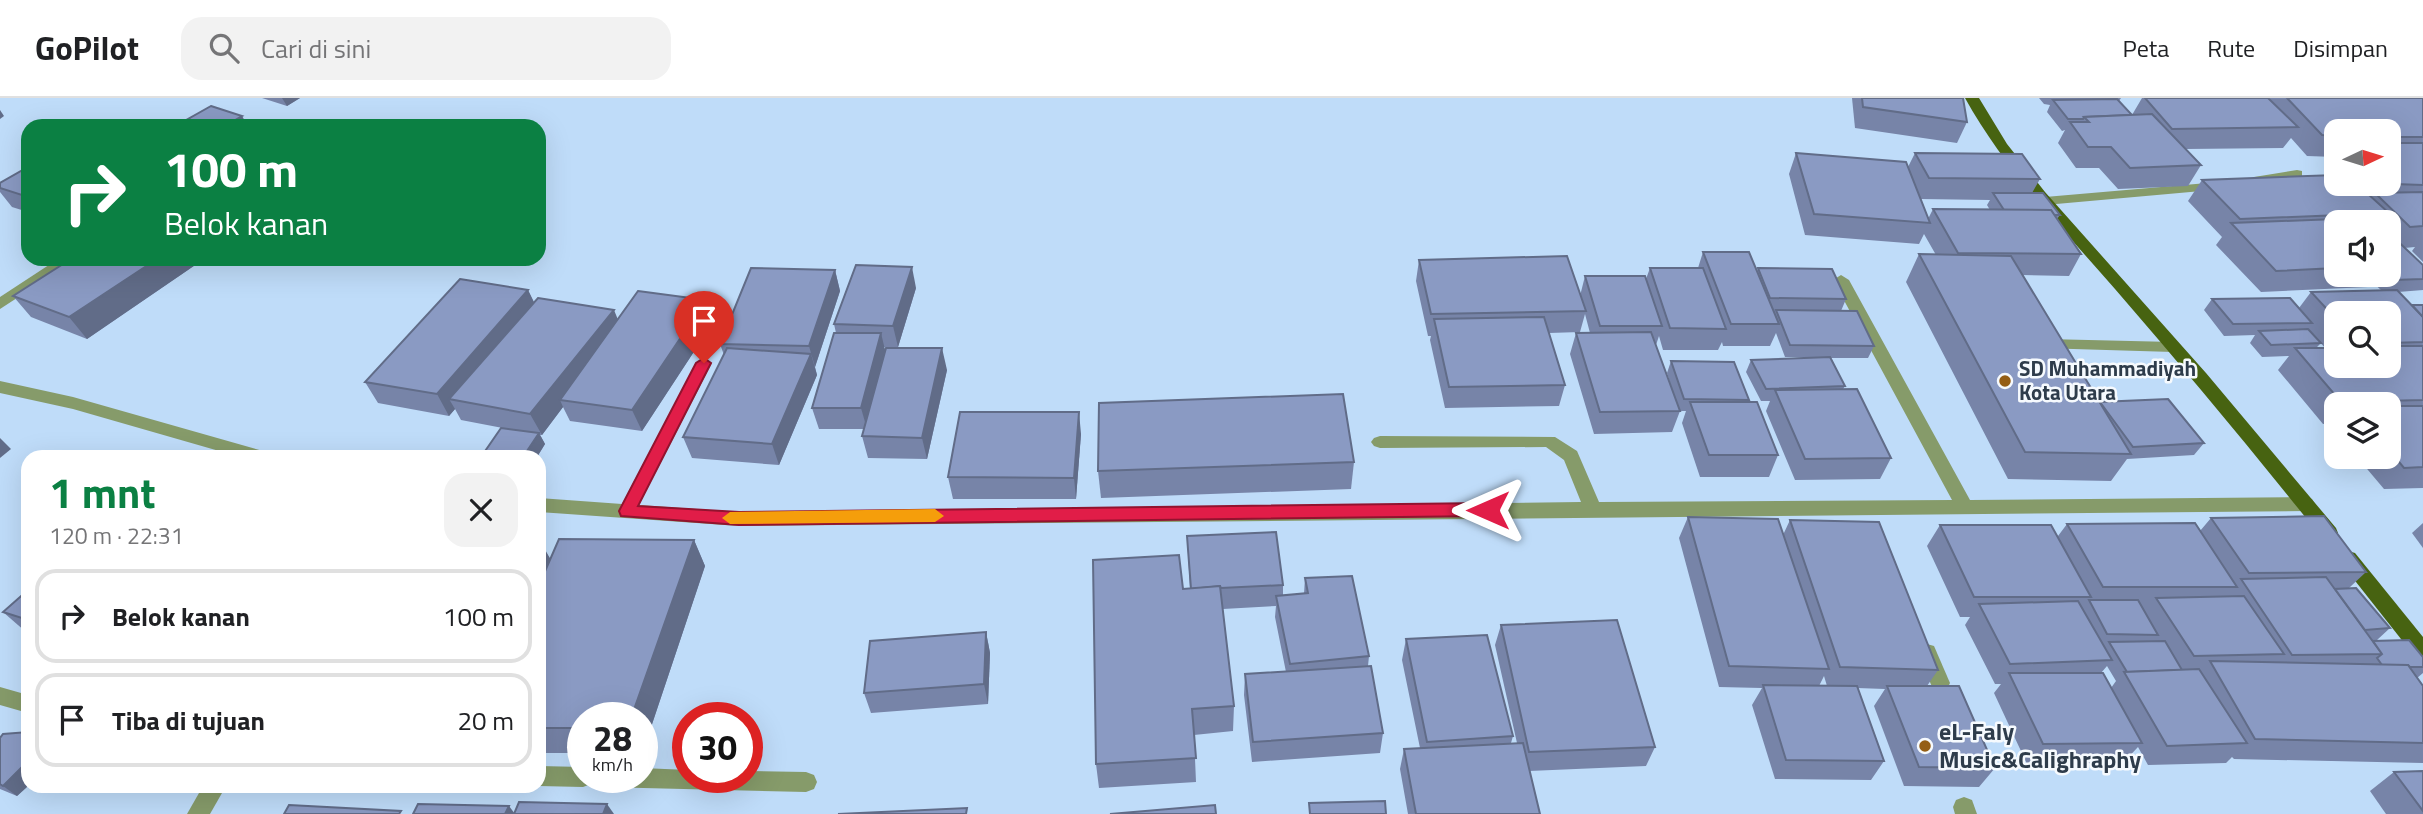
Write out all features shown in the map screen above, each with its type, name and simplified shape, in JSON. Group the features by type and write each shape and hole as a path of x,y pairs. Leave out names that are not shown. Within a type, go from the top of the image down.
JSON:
{"main road":[{"path":"1972,98 1997,139 2045,201 2306,504 2423,652"}],"street":[{"path":"2045,201 2224,186 2297,174"},
{"path":"0,304 58,266"},
{"path":"1840,280 1965,506"},
{"path":"2046,344 2173,347"},
{"path":"627,511 704,363"},
{"path":"0,387 73,403 238,450"},
{"path":"1380,442 1549,441 1571,456 1593,509"},
{"path":"546,505 739,519 2306,504"},
{"path":"1866,507 1876,531"},
{"path":"1918,631 1940,683"},
{"path":"0,696 21,702"},
{"path":"546,776 567,777"},
{"path":"658,778 806,782"},
{"path":"198,814 211,793"}],"building":[{"path":"1862,98 1963,98 1967,122 1863,107"},
{"path":"2145,98 2268,98 2298,127 2172,129"},
{"path":"2287,98 2423,98 2423,137 2401,137 2401,119 2324,119 2322,135"},
{"path":"2117,99 2132,115 2068,119 2053,100"},
{"path":"211,106 242,116 237,119 188,119"},
{"path":"2152,114 2201,165 2130,168 2111,147 2088,147 2070,122 2089,122 2084,117"},
{"path":"2401,143 2423,143 2423,185 2401,184"},
{"path":"1796,153 1906,162 1930,223 1814,214"},
{"path":"1915,153 2022,154 2040,179 1929,178"},
{"path":"21,171 21,195 0,188 0,183"},
{"path":"2324,175 2324,196 2370,196 2386,210 2324,210 2324,216 2240,219 2202,180"},
{"path":"2401,192 2423,192 2423,226 2410,227 2401,218 2401,210 2392,210 2378,196 2401,196"},
{"path":"1993,193 2043,193 2060,215 2054,215 2051,210 2004,210"},
{"path":"1933,209 2051,210 2081,254 1958,253"},
{"path":"2324,219 2324,269 2276,271 2231,223"},
{"path":"2401,244 2423,265 2423,279 2401,280"},
{"path":"1703,252 1749,252 1779,324 1731,324"},
{"path":"1919,254 2011,256 2131,454 2025,452"},
{"path":"1567,256 1586,311 1431,314 1419,260"},
{"path":"856,265 912,267 893,326 834,324"},
{"path":"60,266 146,266 69,317 13,296"},
{"path":"751,268 835,270 809,346 720,344"},
{"path":"1650,268 1703,268 1726,329 1670,328"},
{"path":"1758,268 1832,269 1846,299 1770,298"},
{"path":"1585,276 1645,276 1662,326 1600,326"},
{"path":"460,279 528,290 437,394 365,382"},
{"path":"2397,290 2423,317 2423,342 2401,343 2401,301 2324,301 2324,306 2311,292"},
{"path":"638,291 706,300 632,410 560,400"},
{"path":"538,298 614,310 530,414 449,399"},
{"path":"2290,298 2312,323 2233,324 2212,299"},
{"path":"2412,305 2423,305 2423,317"},
{"path":"1776,310 1857,311 1874,346 1790,345"},
{"path":"1544,317 1565,385 1449,387 1434,319"},
{"path":"2308,329 2321,343 2271,345 2259,331"},
{"path":"1651,332 1680,411 1600,412 1576,333"},
{"path":"834,333 881,333 861,408 812,408"},
{"path":"2401,346 2423,346 2423,400 2401,401 2401,392 2332,392 2295,348 2324,348 2324,378 2401,378"},
{"path":"727,348 811,354 772,444 683,437"},
{"path":"886,348 942,348 922,438 862,436"},
{"path":"1830,357 1845,386 1766,389 1751,360"},
{"path":"1671,361 1734,362 1749,400 1684,399"},
{"path":"1857,389 1891,458 1805,459 1775,390"},
{"path":"1343,394 1354,462 1098,471 1099,403"},
{"path":"2168,399 2204,443 2133,447 2100,402"},
{"path":"1690,402 1757,402 1778,455 1709,455"},
{"path":"2401,406 2423,406 2423,467 2404,468 2401,464"},
{"path":"960,412 1079,412 1074,478 948,477"},
{"path":"501,428 539,433 528,450 486,450"},
{"path":"2324,516 2366,572 2249,573 2211,518"},
{"path":"1688,517 1778,519 1829,669 1729,666"},
{"path":"1790,520 1879,522 1938,670 1840,667"},
{"path":"2195,523 2237,587 2103,587 2067,524"},
{"path":"1940,525 2051,525 2091,597 1974,597"},
{"path":"1276,532 1283,585 1191,589 1187,536"},
{"path":"559,539 694,540 637,702 567,702 567,728 546,728 546,569"},
{"path":"1179,555 1183,589 1220,586 1234,706 1192,709 1196,758 1096,764 1093,560"},
{"path":"1352,576 1369,656 1290,664 1276,596 1308,593 1305,578"},
{"path":"2326,577 2382,654 2292,655 2241,579"},
{"path":"2356,588 2390,628 2365,630 2335,589"},
{"path":"21,596 21,618 3,612"},
{"path":"2244,596 2284,654 2194,656 2156,598"},
{"path":"2089,600 2138,600 2158,635 2107,634"},
{"path":"2078,601 2112,660 2010,664 1979,604"},
{"path":"1617,620 1655,747 1529,752 1501,625"},
{"path":"986,632 984,684 864,693 870,641"},
{"path":"1487,635 1513,736 1427,742 1406,639"},
{"path":"2409,640 2423,657 2423,667 2382,665 2377,658 2382,654 2373,641"},
{"path":"2165,641 2182,670 2127,672 2109,642"},
{"path":"2210,661 2408,665 2423,686 2423,743 2255,739"},
{"path":"1371,666 1383,733 1253,742 1245,674"},
{"path":"2199,669 2247,743 2167,746 2124,672"},
{"path":"2009,673 2103,673 2142,743 2043,744"},
{"path":"1763,685 1857,686 1884,761 1786,760"},
{"path":"1887,686 1959,686 1995,768 1919,767"},
{"path":"21,733 21,768 3,786 0,784 0,738 3,734"},
{"path":"1523,743 1540,814 1416,814 1404,749"},
{"path":"2423,771 2423,811 2394,772"},
{"path":"1385,801 1386,814 1310,814 1309,803"},
{"path":"519,802 607,804 603,814 514,814"},
{"path":"418,804 509,806 505,814 413,814"},
{"path":"289,805 401,811 399,814 284,814"},
{"path":"1215,805 1216,814 1110,814"},
{"path":"967,808 966,814 838,814"}],"slow traffic":[{"path":"730,518 935,516"}],"place":[{"name":"SD Muhammadiyah Kota Utara","path":"2005,381"},
{"name":"eL-Faly Music&Calighraphy","path":"1925,746"}],"route":[{"path":"704,363 627,511 739,519 1488,510"}]}
